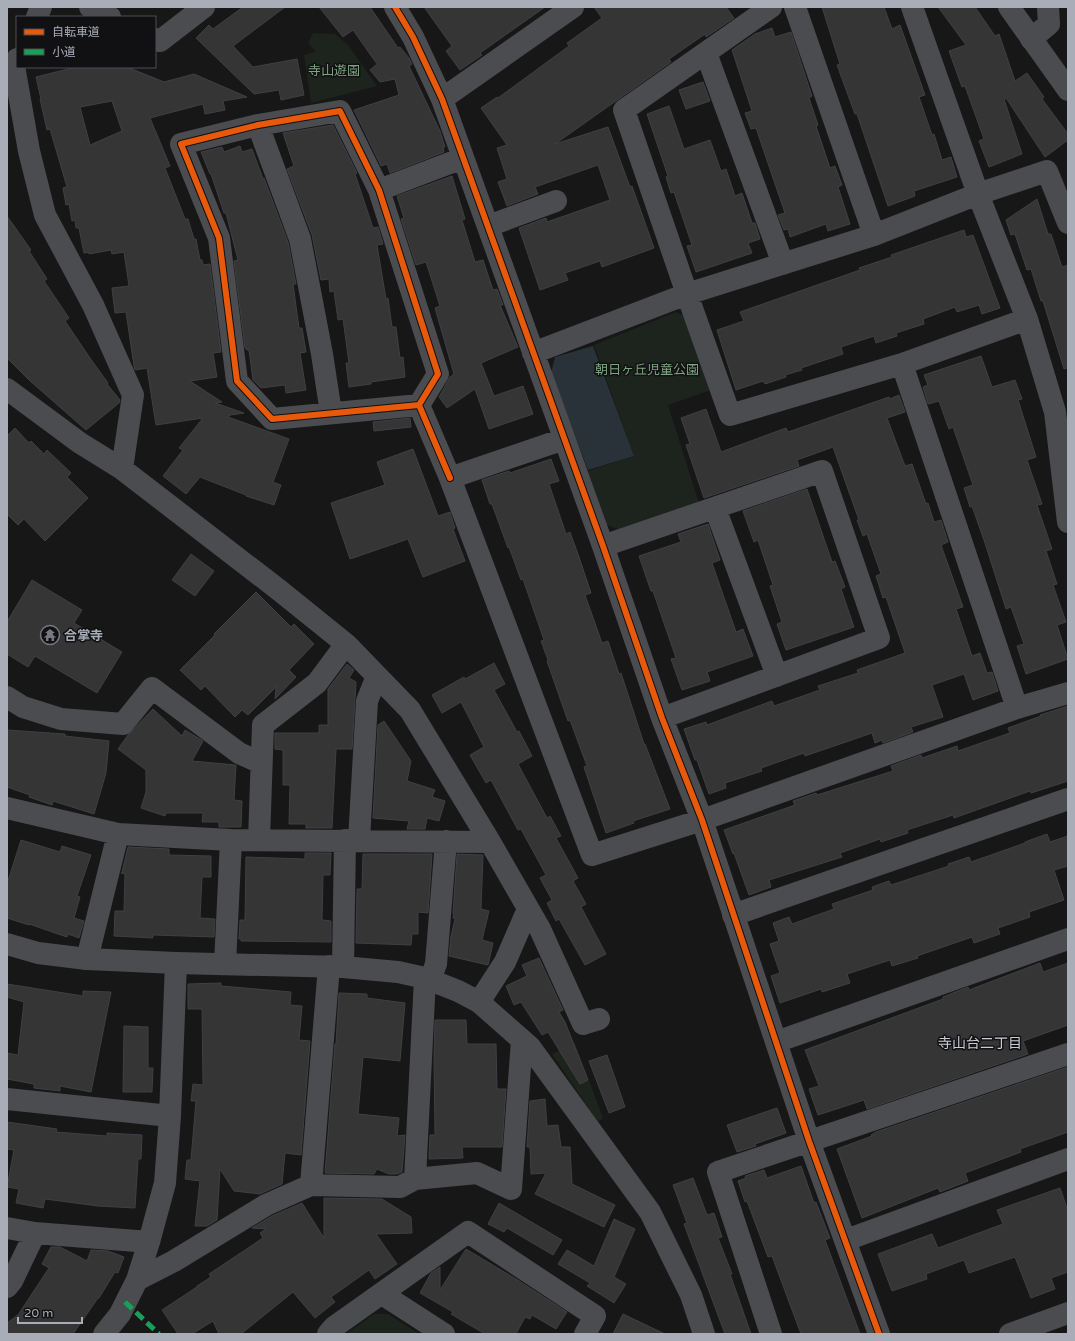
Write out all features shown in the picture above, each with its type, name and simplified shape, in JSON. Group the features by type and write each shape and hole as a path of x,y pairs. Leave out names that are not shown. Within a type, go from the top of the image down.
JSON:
{"street":[{"path":"90,7 108,16"},
{"path":"156,39 160,41 204,7"},
{"path":"395,7 413,37 442,99 464,158 603,546 662,718 702,820 809,1141 879,1334"},
{"path":"442,99 573,7"},
{"path":"772,7 624,110 730,415 902,364 1027,319"},
{"path":"795,7 874,234"},
{"path":"912,7 978,194 1027,319 1055,412 1068,522"},
{"path":"1009,7 1068,90"},
{"path":"1031,39 1049,24 1048,7"},
{"path":"706,52 782,264"},
{"path":"16,61 14,66 29,151 45,215 93,305 133,395 122,469"},
{"path":"340,111 379,190 438,374 419,405 272,419 236,381 219,238 182,144 258,125 340,111"},
{"path":"258,125 300,240 322,354 331,414"},
{"path":"379,190 464,158"},
{"path":"533,353 687,294 874,234 978,194 1047,171 1068,223"},
{"path":"488,226 556,201"},
{"path":"902,364 1017,708"},
{"path":"7,389 80,442 122,469 279,590 346,644 410,710 490,842 540,929 583,1024 599,1020"},
{"path":"419,405 450,478 592,856 702,820 1017,708 1068,693"},
{"path":"450,478 564,439"},
{"path":"603,546 822,471 879,638 662,718"},
{"path":"715,508 778,676"},
{"path":"259,840 263,726 316,683 346,644"},
{"path":"311,1185 367,701 377,676"},
{"path":"7,697 23,707 61,719 123,724 152,688 239,753 261,764"},
{"path":"733,915 1068,799"},
{"path":"8,814 118,834 231,840 490,842"},
{"path":"87,959 118,834"},
{"path":"225,964 231,840"},
{"path":"415,1179 428,979 436,964 446,841"},
{"path":"479,1002 505,962 528,909"},
{"path":"776,1042 1068,939"},
{"path":"7,944 38,953 87,959 176,963 336,966 398,972 428,979 458,991 479,1002 530,1047 650,1212 692,1295 704,1334"},
{"path":"104,1334 120,1314 137,1280 165,1183 170,1116 176,963"},
{"path":"137,1280 174,1261 266,1205 311,1185 400,1187 415,1179 477,1173 511,1189 522,1040"},
{"path":"772,1334 718,1172 1068,1054"},
{"path":"7,1099 170,1116"},
{"path":"846,1240 1068,1159"},
{"path":"7,1228 35,1232 149,1242"},
{"path":"7,1287 12,1282 35,1232"},
{"path":"328,1334 334,1328 468,1232 595,1316 585,1334"},
{"path":"382,1294 444,1334"},
{"path":"1010,1334 1068,1313"}],"green space":[{"name":"寺山遊園","path":"313,33 335,34 348,45 377,86 311,103 304,55 316,51 308,44"},
{"name":"朝日ヶ丘児童公園","path":"676,312 685,316 711,390 668,405 699,503 620,530 604,524 588,471 634,456 594,345"},
{"path":"575,1043 603,1118 598,1122 552,1054"},
{"path":"374,1314 388,1314 419,1334 346,1334"}],"shaded area":[{"path":"593,346 634,456 588,470 551,373 555,357"}],"building":[{"path":"243,7 285,7 233,46 253,67 297,59 304,95 281,100 279,90 254,94 196,38 209,25 213,29"},
{"path":"319,7 370,7 398,48 400,47 409,58 412,64 409,66 440,131 445,147 443,147 444,152 390,173 387,164 381,166 354,110 399,95 395,79 380,82 370,70 377,64 353,30 343,37"},
{"path":"424,7 545,7 480,53 482,55 460,70 446,51 452,46"},
{"path":"594,7 726,7 734,18 706,37 705,34 669,59 671,62 555,144 608,127 630,187 632,186 654,248 602,267 600,261 565,273 568,280 540,290 519,228 546,218 547,222 610,200 598,165 535,187 538,194 507,206 498,182 507,179 497,148 507,145 481,108 497,97 498,98 569,46 567,43 602,18"},
{"path":"822,7 884,7 892,29 900,25 925,95 919,97 932,135 934,134 942,160 951,157 957,177 914,191 915,196 888,206 857,114 855,114 837,65 840,64"},
{"path":"938,7 975,7 995,36 999,34 1015,81 1027,73 1044,97 1042,99 1068,134 1068,140 1045,157 1006,98 1004,99 1022,154 989,167 979,141 984,139 965,86 962,87 949,51 966,45"},
{"path":"772,28 775,37 791,32 812,96 809,98 818,125 816,126 830,168 835,166 842,185 838,187 850,224 828,231 826,224 790,237 788,229 784,230 778,215 785,213 756,128 751,129 745,113 752,111 732,50 755,34"},
{"path":"72,68 129,68 164,82 194,74 247,97 223,101 225,110 205,114 203,104 150,118 170,166 165,168 185,219 188,219 194,239 196,239 200,260 202,260 203,265 210,264 221,352 213,353 217,377 190,381 222,402 215,403 244,413 230,415 228,417 289,439 273,482 281,485 274,505 246,496 200,477 186,494 163,476 183,450 179,448 203,418 156,425 147,368 135,370 126,312 115,313 112,288 129,286 124,252 112,254 111,250 89,254 89,252 84,253 79,228 76,228 75,220 72,221 69,204 66,205 63,188 67,187 50,129 47,130 36,77","holes":["112,101 122,131 90,145 80,107"]},
{"path":"703,82 710,101 686,109 679,90"},
{"path":"669,106 684,149 710,140 721,171 726,169 735,196 742,193 752,223 755,223 760,239 748,243 752,253 696,272 687,246 692,245 674,192 671,193 666,177 668,176 647,114"},
{"path":"333,125 357,173 355,174 373,228 378,227 383,244 377,245 386,299 388,298 392,327 396,327 400,358 403,357 405,377 349,387 346,363 349,363 343,319 338,320 334,291 330,292 329,279 321,280 312,235 287,169 294,166 283,133"},
{"path":"240,146 242,152 252,149 288,242 296,284 293,284 299,328 302,328 306,352 300,353 306,390 286,393 285,385 261,388 253,380 249,350 245,348 234,261 238,260 226,213 224,213 211,174 201,152 222,147 224,152"},
{"path":"452,176 465,219 462,220 475,262 483,260 493,290 497,289 503,305 500,305 518,347 481,363 494,396 523,386 533,414 489,429 475,389 447,408 439,397 450,377 454,374 435,308 440,306 426,262 416,265 401,219 404,218 397,196"},
{"path":"1037,199 1048,234 1051,234 1062,267 1068,265 1068,368 1064,369 1043,301 1041,301 1031,269 1027,270 1015,234 1011,235 1006,220"},
{"path":"7,216 31,250 29,251 47,279 44,281 69,318 65,321 108,383 107,384 120,400 119,403 86,430 29,380 7,358"},
{"path":"964,230 966,237 973,235 1000,308 982,314 979,305 957,312 955,307 923,319 924,324 896,333 897,336 876,343 874,336 841,347 843,354 801,368 802,370 785,375 786,377 765,384 763,381 736,390 717,330 744,321 740,312 860,270 859,268 892,257 891,255"},
{"path":"981,356 992,387 1015,380 1022,399 1018,400 1036,457 1027,460 1042,504 1037,505 1052,549 1046,551 1057,584 1053,585 1066,622 1057,625 1068,659 1026,674 1017,646 1024,644 1011,607 1006,609 985,543 964,488 973,485 953,427 949,429 939,401 928,404 923,387 928,385 924,375"},
{"path":"899,395 905,412 887,418 905,466 912,464 934,522 941,520 948,542 941,545 963,607 956,609 972,656 980,653 987,673 992,672 998,691 973,700 964,674 932,685 943,717 911,727 913,732 883,743 882,740 875,743 872,733 805,756 804,753 761,768 762,771 725,783 726,788 709,794 684,729 706,722 707,725 772,701 774,706 820,690 818,686 858,673 857,670 905,653 886,597 883,598 876,576 881,574 867,534 863,536 857,520 859,520 833,447 797,460 799,466 704,498 686,445 690,444 681,418 706,409 721,452 786,428 788,432 889,397 890,399"},
{"path":"410,418 411,427 374,431 373,422"},
{"path":"15,428 29,443 31,441 44,454 47,450 71,473 67,477 88,498 45,541 24,519 18,525 7,514 7,436"},
{"path":"413,449 438,516 450,512 455,528 453,529 465,561 423,577 408,539 350,559 331,503 385,485 377,462"},
{"path":"551,459 559,481 549,484 566,534 570,532 591,593 585,595 602,643 608,641 619,674 621,673 644,744 670,809 633,821 634,823 606,833 584,767 587,766 570,720 568,721 547,661 548,660 541,641 544,640 523,579 521,580 492,504 490,504 482,480 509,471 510,473"},
{"path":"807,489 832,562 835,561 845,587 841,589 854,627 786,650 777,624 782,622 770,586 773,585 758,540 754,542 743,511"},
{"path":"708,524 720,560 712,563 736,632 743,629 753,656 707,672 710,681 682,690 671,659 676,658 653,591 651,591 639,556 681,542 678,534"},
{"path":"191,554 214,571 195,596 172,580"},
{"name":"合掌寺","path":"32,580 82,610 74,623 122,652 97,693 35,656 28,667 7,654 7,622"},
{"path":"256,592 291,627 294,624 314,644 289,670 296,677 275,699 276,687 248,715 242,710 235,717 205,686 201,690 180,670"},
{"path":"494,663 505,684 494,690 517,732 519,731 532,756 518,764 547,818 550,816 561,836 556,838 578,878 573,881 586,904 581,907 606,954 585,965 559,919 556,921 547,903 552,900 540,878 546,875 521,829 518,830 491,780 486,783 470,755 484,747 461,702 442,713 432,695 464,677 465,679"},
{"path":"347,664 354,670 349,678 356,682 352,749 336,749 332,828 306,828 306,824 289,824 290,785 283,785 283,750 275,749 275,733 319,733 319,725 328,725 328,689"},
{"path":"1068,706 1068,781 1031,793 1030,791 954,818 953,815 907,830 908,833 881,842 880,839 840,853 842,857 769,880 771,887 749,895 724,830 795,805 793,801 893,771 891,766 921,755 922,758 957,746 958,751 1010,733 1008,728"},
{"path":"153,709 182,736 185,730 203,741 192,761 236,765 234,800 242,801 241,827 219,827 219,822 202,822 203,813 166,813 165,816 141,808 146,792 146,770 118,749 128,735"},
{"path":"384,721 411,761 407,781 435,790 432,797 445,801 439,821 427,818 425,829 407,829 409,821 373,818 378,725"},
{"path":"7,730 65,734 65,736 109,741 106,773 94,814 53,801 52,805 7,787"},
{"path":"1047,834 1050,842 1068,836 1068,866 1054,870 1064,900 1029,912 1030,917 998,928 1000,934 974,943 972,937 917,956 918,958 892,966 890,960 847,974 850,983 822,992 821,989 780,1003 771,976 780,973 770,944 779,941 773,923 789,917 792,924 834,909 832,904 873,890 872,887 889,881 891,885 949,866 948,864 969,857 971,862"},
{"path":"21,840 60,852 62,846 91,855 77,896 80,897 74,918 84,921 79,938 68,934 67,937 7,918 7,884"},
{"path":"128,847 169,849 169,855 211,856 211,877 202,877 200,918 215,919 214,937 153,935 153,938 114,936 115,911 124,911 125,874 121,873"},
{"path":"305,853 331,853 330,875 323,875 322,920 331,921 331,942 241,941 241,939 239,939 240,920 245,920 246,857 305,859"},
{"path":"363,854 432,854 428,913 418,912 418,934 412,934 411,945 356,943 357,889 362,889"},
{"path":"457,854 483,855 481,909 489,911 482,940 493,943 488,965 449,956 451,936 455,919 453,918 453,914"},
{"path":"539,958 563,1010 559,1012 565,1022 588,1080 580,1084 548,1032 542,1035 521,1002 514,1005 506,986 527,976 522,965"},
{"path":"1040,963 1043,972 1068,963 1068,1025 1023,1041 1028,1054 867,1109 864,1100 818,1115 809,1089 819,1086 805,1050 943,999 943,997 968,987 969,990"},
{"path":"221,983 221,986 291,992 290,1005 302,1006 299,1040 310,1041 301,1155 285,1153 282,1184 260,1194 234,1191 220,1169 217,1220 207,1226 195,1226 200,1181 185,1179 187,1160 191,1160 196,1101 191,1101 193,1084 203,1085 202,1009 188,1009 188,984"},
{"path":"7,984 83,996 83,991 111,992 91,1092 60,1086 60,1091 34,1088 34,1084 7,1079 7,1053 18,1055 24,1002 7,997"},
{"path":"339,993 367,994 367,998 405,1003 400,1061 363,1057 358,1114 399,1118 397,1136 405,1135 402,1172 397,1174 389,1174 377,1169 374,1174 325,1173"},
{"path":"435,1020 466,1020 467,1044 496,1044 497,1089 506,1089 502,1147 462,1147 463,1158 429,1159 430,1135 435,1135"},
{"path":"124,1026 148,1027 148,1068 153,1068 152,1092 123,1092"},
{"path":"607,1055 625,1107 609,1113 589,1061"},
{"path":"1068,1067 1068,1132 1020,1149 1021,1152 965,1173 968,1181 940,1192 938,1188 862,1218 837,1149 872,1136 871,1135 876,1132"},
{"path":"545,1099 547,1126 558,1125 561,1147 570,1147 572,1184 615,1205 604,1227 535,1194 546,1173 531,1174 530,1147 527,1147 530,1101"},
{"path":"777,1108 786,1133 755,1144 756,1146 737,1152 727,1125"},
{"path":"7,1122 57,1129 56,1132 107,1136 107,1133 142,1135 141,1159 138,1159 135,1208 98,1206 45,1199 43,1208 16,1203 19,1189 7,1187 14,1150 7,1149"},
{"path":"801,1166 814,1203 816,1202 830,1238 825,1240 860,1334 801,1334 772,1256 768,1257 747,1201 745,1202 738,1181 746,1178 745,1176 764,1170 767,1178"},
{"path":"693,1178 707,1215 714,1213 722,1237 718,1238 732,1274 730,1274 751,1334 725,1334 684,1224 687,1223 673,1185"},
{"path":"1060,1188 1068,1211 1068,1272 1051,1278 1055,1289 1031,1298 1015,1257 969,1273 964,1260 926,1274 927,1279 892,1291 878,1254 932,1234 938,1248 1003,1224 997,1210"},
{"path":"324,1198 382,1199 411,1217 412,1233 376,1234 397,1264 375,1279 369,1270 331,1297 335,1302 315,1318 293,1292 241,1334 219,1334 213,1321 192,1334 178,1334 162,1310 211,1277 209,1274 263,1238 260,1233 266,1229 252,1228 272,1216 302,1203 324,1238"},
{"path":"499,1203 562,1240 553,1255 507,1228 504,1232 488,1224"},
{"path":"614,1219 635,1229 614,1277 626,1284 614,1303 587,1286 590,1283 558,1264 567,1250 594,1266"},
{"path":"51,1247 60,1247 87,1261 91,1250 108,1251 124,1257 118,1273 115,1272 99,1298 73,1334 7,1334 7,1323 18,1315 49,1268 42,1264"},
{"path":"466,1249 567,1312 556,1329 532,1315 530,1319 525,1317 516,1334 485,1334 451,1314 453,1312 420,1293 431,1273 440,1267 440,1290"},
{"path":"623,1314 665,1334 613,1334"}],"marked path":[{"path":"125,1302 159,1334"}],"cycle path":[{"path":"395,7 413,37 442,99 603,546 662,718 702,820 809,1141 879,1334"},
{"path":"419,405 438,374 379,190 340,111 258,125 181,144 219,238 237,381 272,419 419,405 450,478"}],"place":[{"name":"合掌寺","path":"50,635"}],"district":[{"name":"寺山台二丁目","path":"980,1043"}]}
